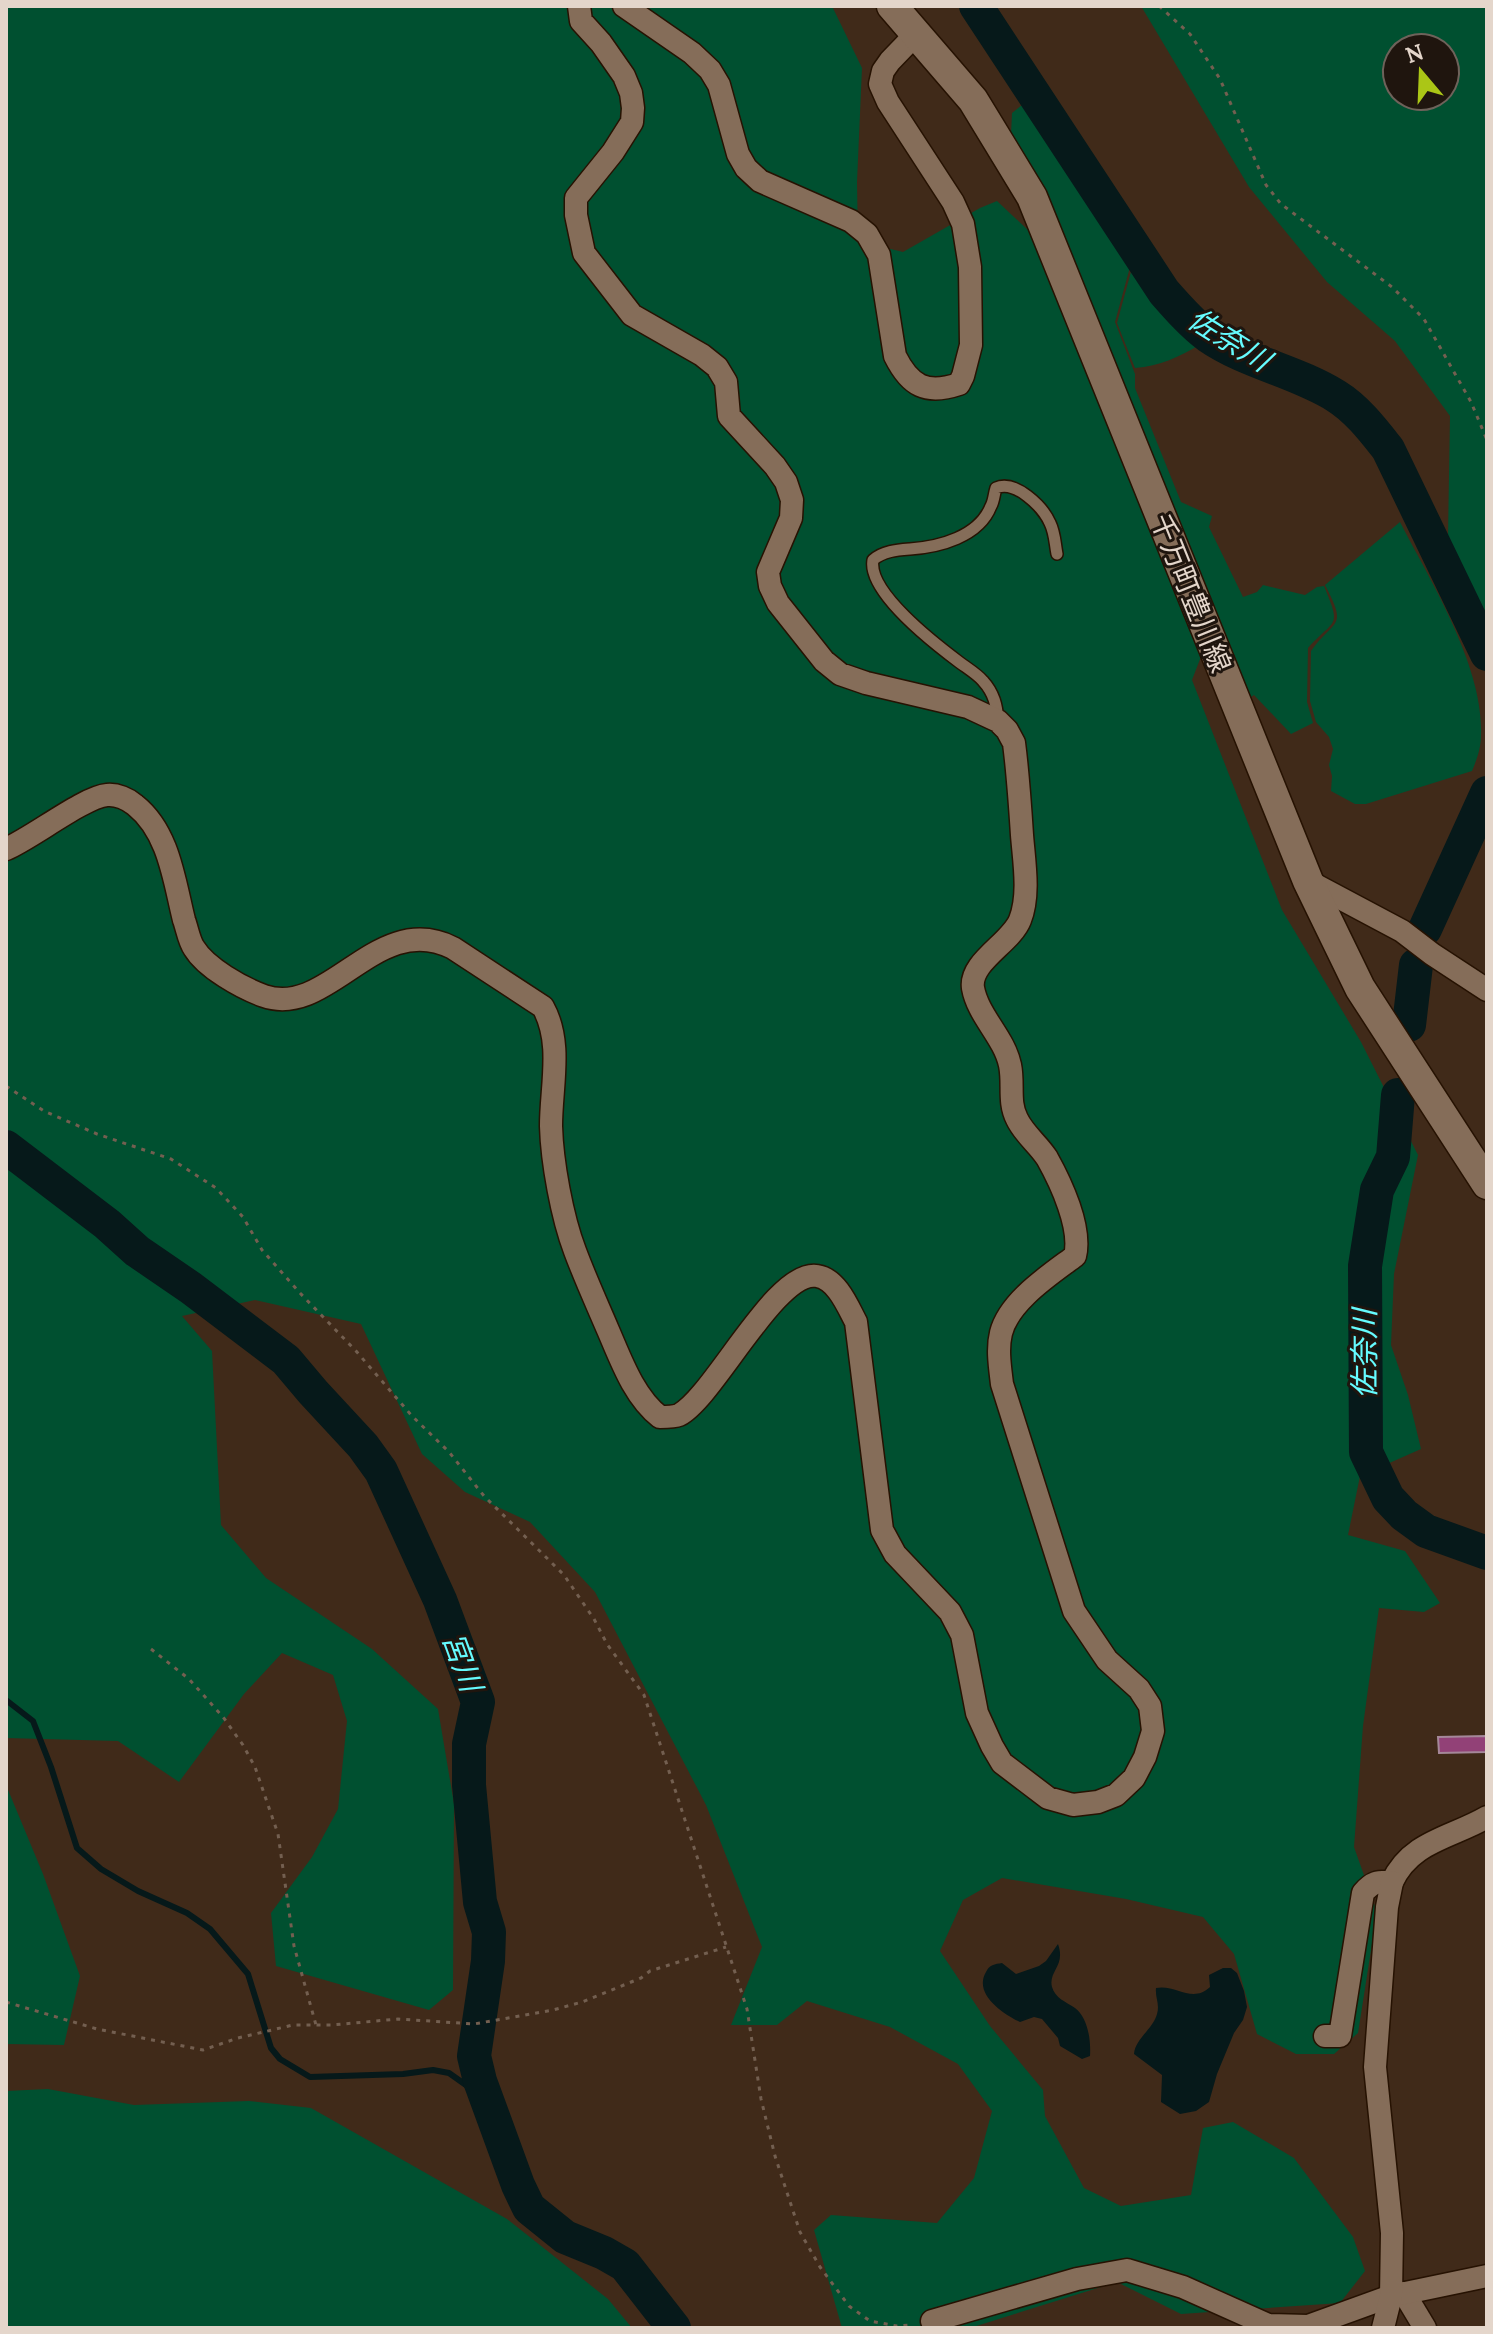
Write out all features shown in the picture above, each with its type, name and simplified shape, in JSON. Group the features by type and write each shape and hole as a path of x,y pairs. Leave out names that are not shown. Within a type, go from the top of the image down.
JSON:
{"main road":[{"name":"千万町豊川線","path":"892,6 973,100 1032,197 1308,881 1360,988 1487,1184"}],"street":[{"path":"6,849 22,843 93,800 108,795 127,799 143,812 161,834 194,948 216,970 264,996 284,1000 315,992 383,949 420,938 439,941 453,948 543,1007 555,1038 551,1127 555,1170 574,1249 619,1355 643,1402 660,1417 677,1416 694,1403 749,1330 788,1288 802,1278 817,1276 830,1283 844,1298 856,1322 882,1530 895,1554 950,1612 962,1635 977,1713 1002,1763 1048,1798 1073,1805 1098,1802 1116,1795 1134,1778 1153,1731 1150,1706 1139,1689 1107,1660 1074,1611 1002,1384 999,1358 1001,1332 1014,1309 1030,1292 1075,1256 1078,1242 1073,1217 1046,1157 1017,1120 1011,1103 1010,1067 973,987 974,973 1019,923 1024,903 1023,848 1014,743 998,721 968,707 840,674 824,661 778,603 768,572 791,518 792,500 786,482 729,416 726,382 717,367 702,355 632,315 584,253 576,215 576,198 613,152 632,122 633,108 624,76 581,21 579,6"},
{"path":"624,6 692,53 710,70 719,85 738,154 746,168 760,181 851,221 867,234 879,255 895,356 902,372 926,389 959,384 963,376 971,345 970,267 963,224 953,202 888,102 880,84 883,71 890,61 917,33"},
{"path":"1308,881 1402,931 1487,990"},
{"path":"1383,2328 1398,2294 1375,2067 1387,1907 1392,1882 1398,1868 1423,1846 1487,1817"},
{"path":"1325,2036 1340,2036 1363,1893 1377,1881 1392,1882"},
{"path":"932,2321 1077,2279 1127,2270 1183,2287 1268,2325 1308,2326 1398,2294 1487,2276"},
{"path":"1398,2294 1425,2328"}],"lane":[{"path":"998,721 997,707 982,679 887,597 873,573 873,560 889,552 935,545 973,530 992,506 996,488 1001,485 1024,494 1041,509 1050,521 1057,554"}],"path":[{"path":"1159,6 1190,34 1220,79 1266,185 1281,204 1392,287 1424,319 1471,402 1487,440"},
{"path":"6,1086 44,1111 97,1134 171,1159 216,1188 243,1217 262,1250 299,1292 449,1452 484,1496 564,1575 607,1644 644,1695 747,2009 761,2099 775,2156 800,2232 820,2267 849,2306 870,2321 897,2326 932,2321"},
{"path":"151,1649 189,1679 223,1717 255,1767 278,1834 294,1946 316,2025"},
{"path":"6,2002 97,2029 203,2050 293,2025 398,2019 474,2024 553,2010 582,2002 641,1978 650,1971 726,1947"}],"green space":[{"path":"6,6 832,6 862,68 858,241 903,252 997,201 1029,231 1202,654 1192,680 1282,910 1361,1042 1418,1155 1394,1274 1391,1345 1408,1395 1421,1449 1360,1476 1348,1535 1405,1551 1440,1603 1424,1612 1379,1608 1363,1726 1354,1847 1377,1912 1358,2033 1334,2054 1296,2054 1257,2034 1234,1954 1203,1917 1126,1899 1002,1878 963,1900 940,1951 990,2026 1043,2090 1045,2116 1084,2188 1121,2206 1191,2195 1203,2128 1233,2122 1294,2158 1353,2237 1365,2271 1340,2303 1181,2314 1117,2282 970,2328 842,2328 814,2230 831,2215 937,2223 974,2178 992,2111 958,2064 890,2027 807,2001 777,2025 731,2025 762,1947 706,1805 595,1592 530,1522 465,1492 422,1454 361,1324 255,1300 182,1316 212,1351 221,1525 266,1578 372,1649 438,1709 454,1804 453,1990 429,2010 276,1966 271,1913 312,1857 338,1809 347,1721 333,1675 282,1653 244,1694 179,1782 118,1741 6,1738"},
{"path":"1141,6 1487,6 1487,643 1448,536 1450,416 1395,341 1327,282 1249,187"},
{"path":"1030,103 1130,267 1115,322 1135,374 1135,388 1181,502 1212,516 1209,527 1243,597 1257,592 1263,585 1305,595 1324,586 1334,617 1330,627 1308,648 1307,702 1313,723 1291,734 1254,695 1244,701 1011,135 1012,113"},
{"path":"1132,268 1164,311 1201,344 1169,360 1135,368 1117,323"},
{"path":"1400,522 1465,654 1480,709 1480,744 1472,771 1366,804 1355,804 1331,791 1329,765 1333,749 1329,737 1316,722 1310,701 1311,651 1336,622 1336,609 1325,585"},
{"path":"6,1785 80,1976 64,2045 6,2044"},
{"path":"48,2089 134,2105 249,2101 311,2108 507,2219 608,2299 632,2328 6,2328 6,2091"}],"shaded area":[{"path":"1058,1944 1060,1958 1052,1977 1052,1987 1058,1997 1075,2008 1086,2023 1090,2056 1082,2059 1060,2046 1058,2038 1042,2019 1034,2017 1020,2022 998,2008 983,1988 983,1980 991,1966 1002,1963 1016,1974 1046,1961"},
{"path":"1223,1968 1231,1968 1237,1973 1247,2007 1217,2074 1209,2102 1196,2111 1180,2114 1161,2102 1162,2075 1134,2054 1135,2049 1157,2014 1156,1988 1197,1994 1210,1987 1209,1975"}],"building":[{"path":"1486,1736 1486,1752 1439,1753 1438,1737"}],"waterway":[{"name":"佐奈川","path":"976,6 1164,292 1180,310 1208,336 1223,345 1321,387 1344,401 1388,449 1487,654"},
{"name":"佐奈川","path":"1425,929 1487,793"},
{"name":"佐奈川","path":"1409,1025 1416,965"},
{"name":"佐奈川","path":"1398,1095 1393,1157 1377,1190 1365,1266 1366,1452 1388,1498 1404,1515 1426,1531 1487,1553"},
{"name":"宮川","path":"6,1147 107,1224 137,1251 286,1360 363,1446 381,1471 440,1600 478,1702 469,1744 469,1785 480,1902 489,1932 488,1961 474,2056 480,2081 529,2208 565,2237 625,2265 674,2328"},
{"path":"6,1700 33,1721 77,1848 101,1869 138,1891 187,1913 210,1929 248,1974 271,2048 280,2059 310,2077 433,2070 449,2073 487,2100"}]}
